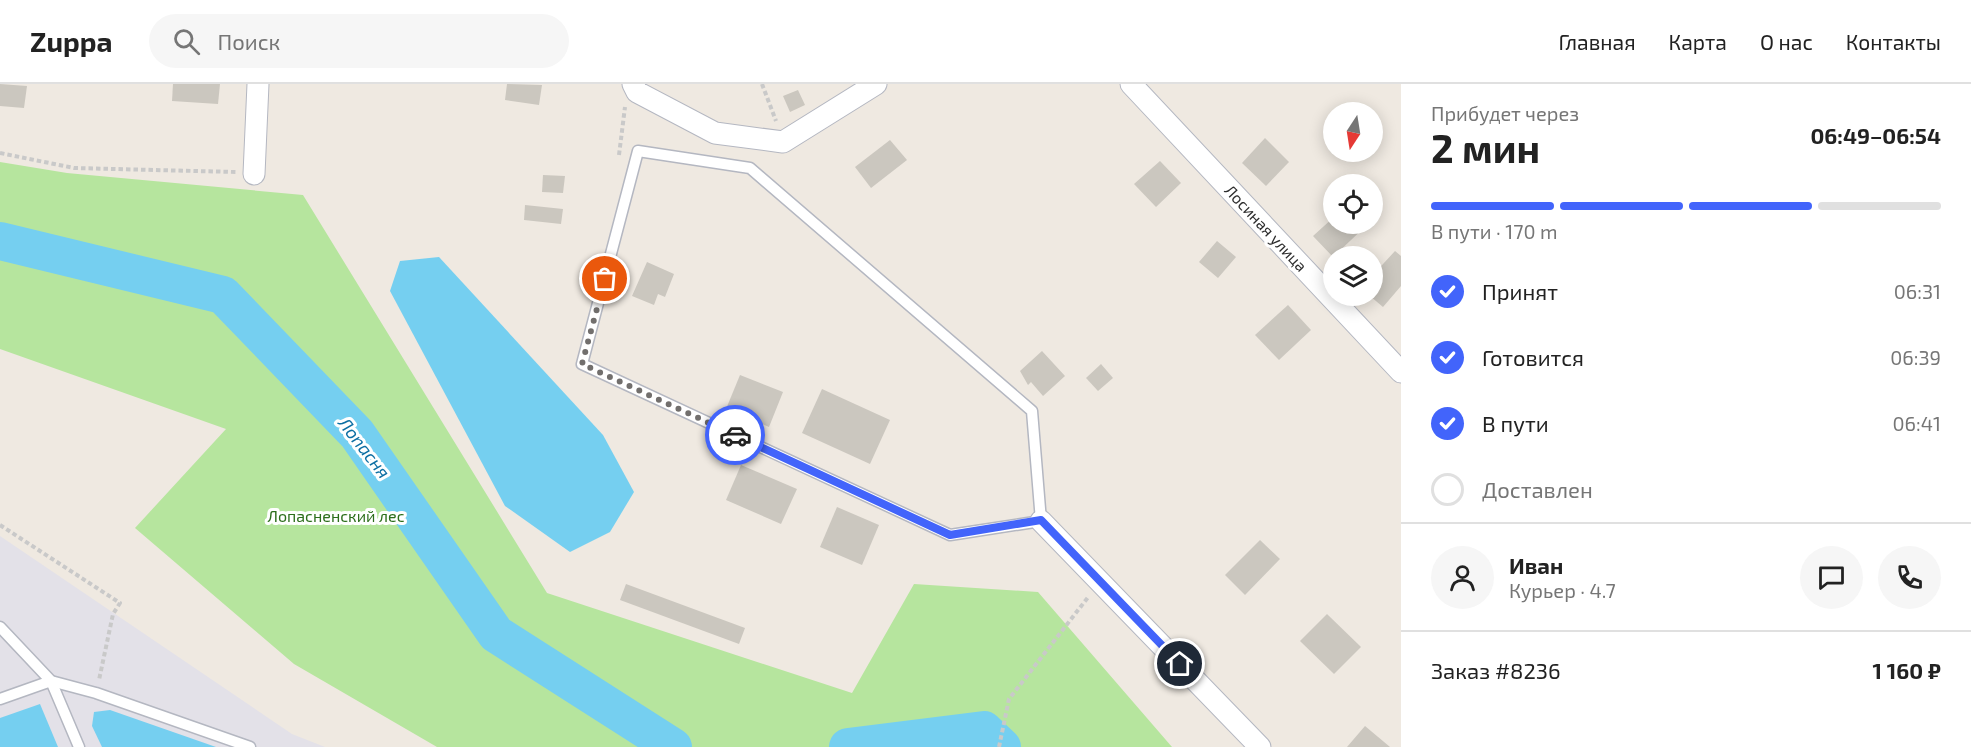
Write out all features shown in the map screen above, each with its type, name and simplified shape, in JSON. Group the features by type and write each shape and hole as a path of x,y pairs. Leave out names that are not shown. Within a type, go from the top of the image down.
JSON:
{"street":[{"path":"254,174 258,84"},
{"path":"635,88 715,133 783,142 876,84"},
{"name":"Лосиная улица","path":"1131,84 1401,372"},
{"path":"1041,520 1260,747"}],"lane":[{"path":"638,151 750,168 1032,411 1041,520 950,535 582,364 638,151"},
{"path":"0,627 51,681 79,747"},
{"path":"0,699 51,681 96,693 250,747"}],"path":[{"path":"762,84 783,142"},
{"path":"619,165 623,108 635,88"},
{"path":"0,153 74,168 220,171"},
{"path":"0,525 120,603 113,614 96,693"},
{"path":"999,747 1009,699 1100,581"}],"shaded area":[{"path":"0,536 292,734 325,747 0,747"}],"green space":[{"name":"Лопасненский лес","path":"0,162 67,173 303,195 547,593 852,693 914,584 1038,592 1172,747 437,747 294,664 135,528 226,429 0,349"}],"water":[{"path":"439,257 603,435 634,492 610,532 570,552 505,506 390,291 400,261"},
{"path":"40,704 58,747 0,747 0,718"},
{"path":"110,710 216,747 102,747 92,726 94,712"}],"building":[{"path":"0,84 27,86 24,108 0,106"},
{"path":"173,84 220,84 218,104 172,101"},
{"path":"507,84 542,85 539,105 505,100"},
{"path":"798,90 805,105 790,112 783,96"},
{"path":"1265,138 1289,162 1266,186 1242,163"},
{"path":"890,140 907,160 871,188 855,167"},
{"path":"1160,161 1181,183 1156,207 1134,184"},
{"path":"543,175 565,176 563,193 542,192"},
{"path":"525,205 563,209 561,224 524,220"},
{"path":"1323,227 1323,234 1357,234 1345,246 1323,246 1313,236"},
{"path":"1217,241 1236,257 1218,278 1199,262"},
{"path":"1395,251 1401,256 1401,286 1383,307 1382,306 1383,264"},
{"path":"647,262 674,274 665,297 658,294 654,305 632,296"},
{"path":"1288,305 1311,330 1279,360 1255,335"},
{"path":"1042,351 1065,376 1043,396 1031,382 1028,385 1020,371"},
{"path":"1101,364 1113,378 1098,391 1086,378"},
{"path":"740,375 783,392 769,427 726,409"},
{"path":"822,389 890,420 870,464 802,433"},
{"path":"741,465 797,489 781,524 726,500"},
{"path":"837,507 879,525 862,565 820,547"},
{"path":"1260,540 1280,559 1245,595 1225,575"},
{"path":"626,584 745,628 739,644 620,600"},
{"path":"1327,614 1361,647 1334,674 1300,641"},
{"path":"1365,726 1390,747 1347,747"}],"waterway":[{"name":"Лопасня","path":"0,241 223,295 357,434 496,634 673,747"},
{"name":"Лопасня","path":"848,747 984,730 1002,747"}],"way so far":[{"path":"605,279 582,364 735,435"}],"route":[{"path":"735,435 950,535 1041,520 1180,664"}]}
